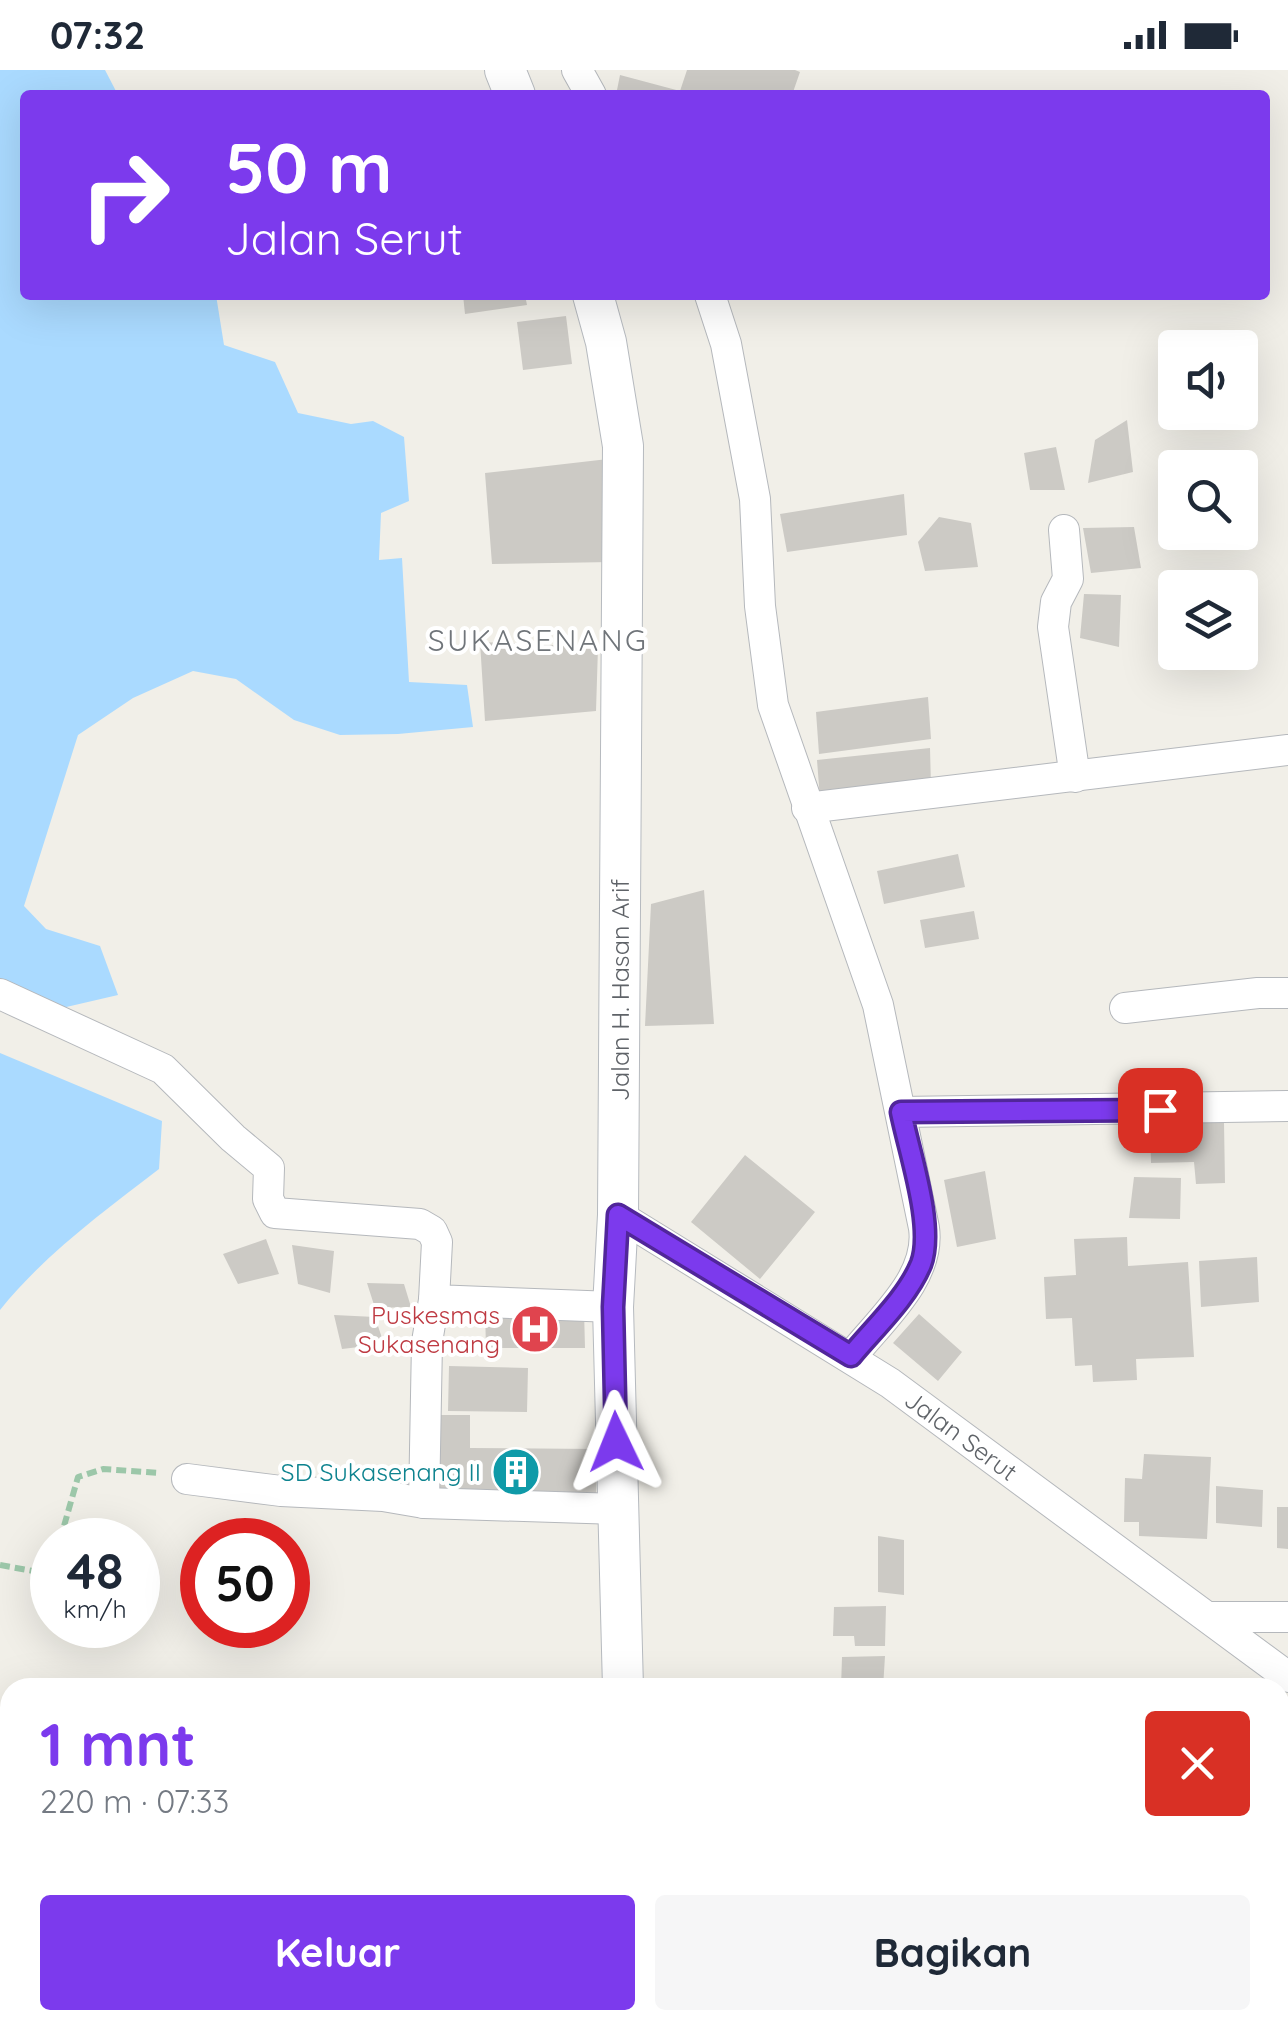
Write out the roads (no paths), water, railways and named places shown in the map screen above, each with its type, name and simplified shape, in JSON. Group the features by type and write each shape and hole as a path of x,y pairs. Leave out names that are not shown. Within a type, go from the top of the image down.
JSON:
{"main road":[{"name":"Jalan H. Hasan Arif","path":"593,300 606,342 623,446 618,1215 613,1307 623,1678"}],"street":[{"path":"712,300 726,344 752,484 760,606 774,705 878,1004 924,1228 924,1254 910,1283 851,1356"},
{"path":"1064,530 1068,579 1056,602 1053,628 1075,777"},
{"path":"807,808 1288,750"},
{"path":"1125,1008 1288,993"},
{"path":"0,994 163,1070 269,1168 268,1199 275,1213 420,1224 432,1231 437,1242 427,1342 424,1503"},
{"path":"901,1112 1288,1106"},
{"name":"Jalan Serut","path":"618,1215 851,1356 1288,1677"},
{"path":"434,1300 613,1307"},
{"path":"187,1478 281,1491 383,1496 424,1503 618,1509"},
{"path":"1210,1616 1288,1617"}],"water":[{"path":"0,70 105,70 115,90 20,90 20,300 217,300 224,345 275,362 298,413 351,424 373,421 404,437 409,501 381,513 379,560 402,558 409,682 467,685 473,727 340,735 294,720 236,679 193,671 133,698 78,735 24,906 46,929 100,946 118,995 62,1008 0,983"},
{"path":"0,1053 162,1121 159,1169 55,1253 0,1310"}],"place":[{"name":"Puskesmas Sukasenang","path":"535,1329"},
{"name":"SD Sukasenang II","path":"516,1472"}],"district":[{"name":"SUKASENANG","path":"538,641"}]}
